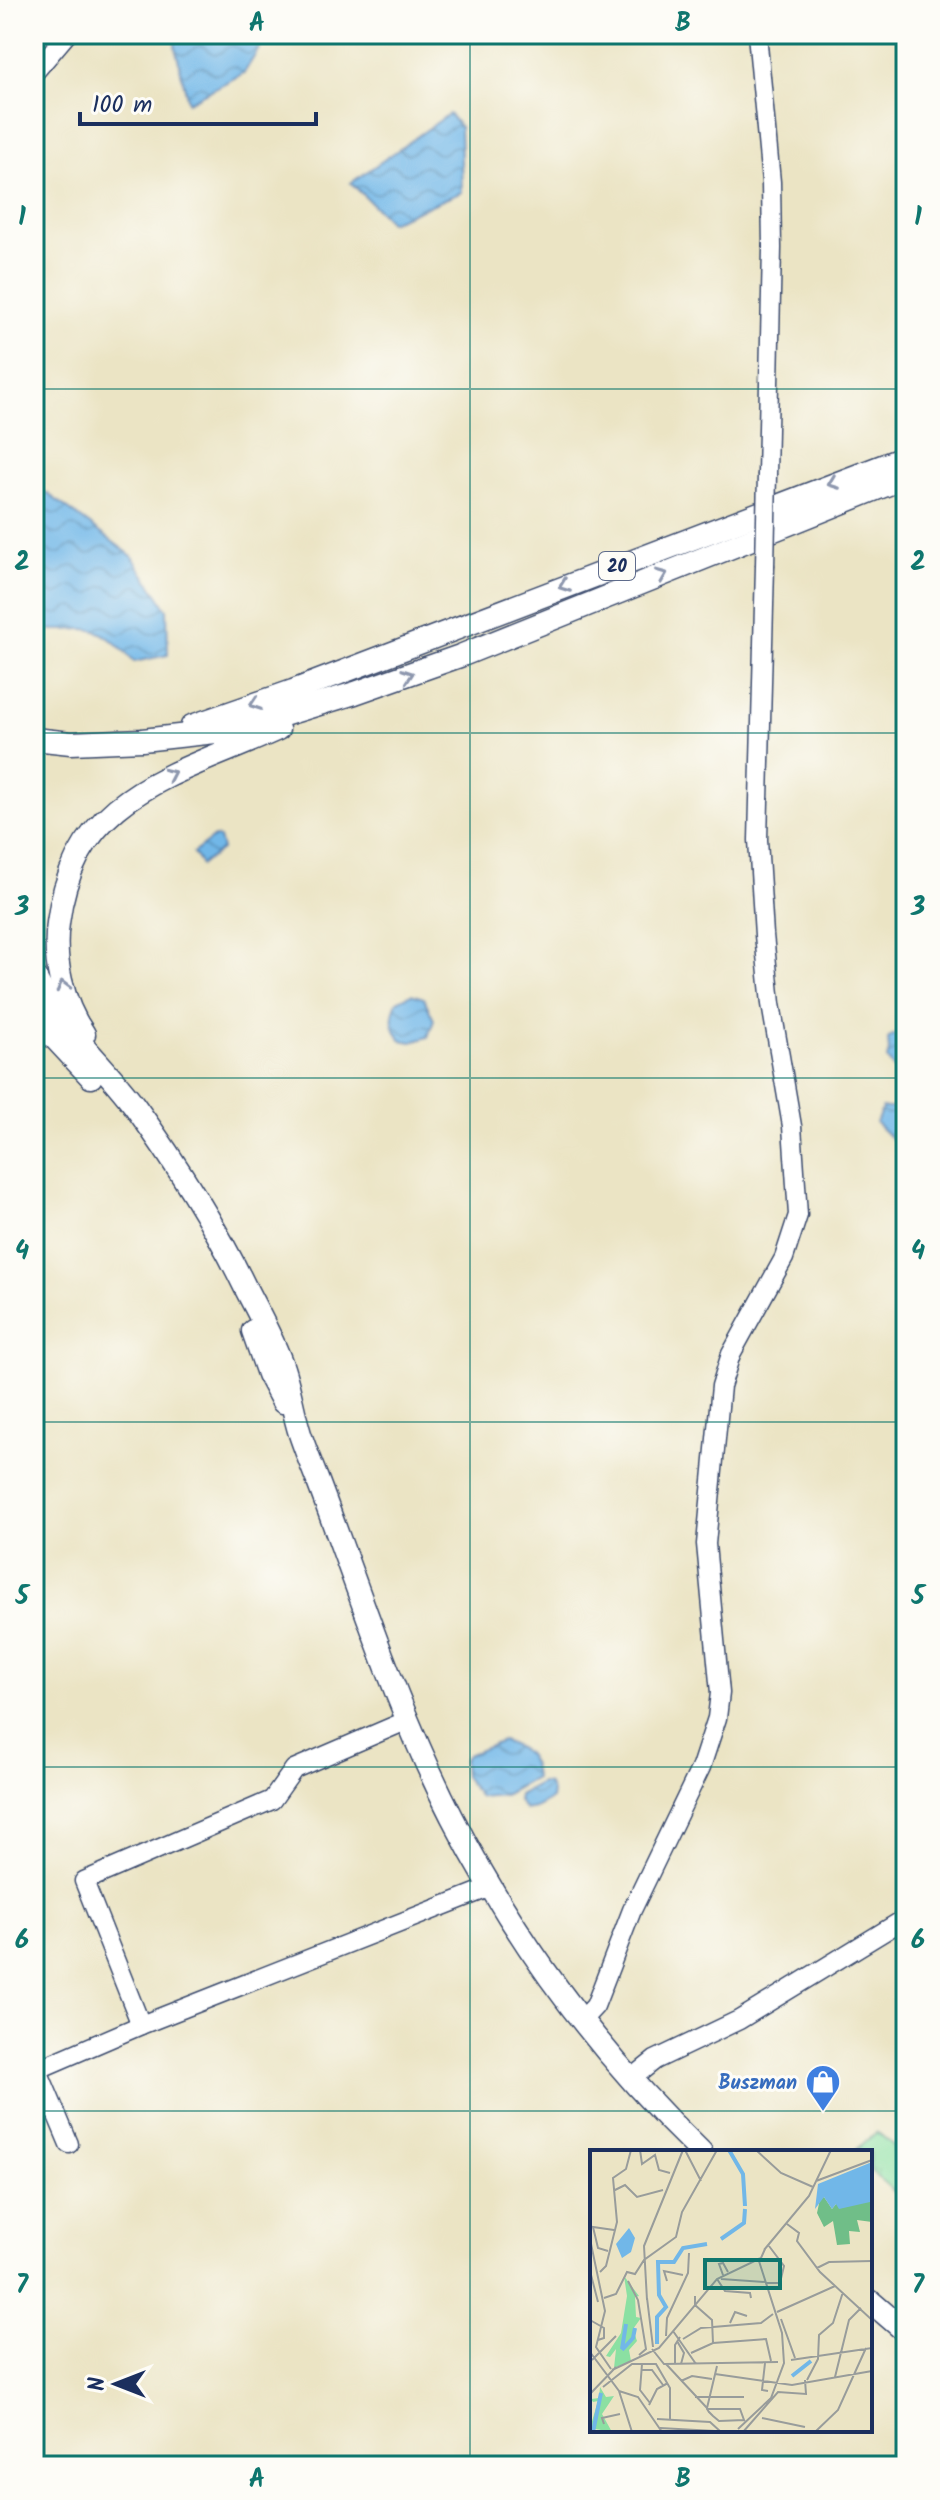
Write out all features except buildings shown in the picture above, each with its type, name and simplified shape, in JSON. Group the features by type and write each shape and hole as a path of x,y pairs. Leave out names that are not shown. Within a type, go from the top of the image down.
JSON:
{"main road":[{"name":"20","path":"153,738 293,691 906,457"},
{"name":"20","path":"34,739 71,743 234,730 355,693 460,656 906,477"},
{"path":"92,1057 91,1043 68,1002 57,950 60,905 65,884 92,833 121,803 157,781 355,693"},
{"path":"34,975 54,1014 132,1103 218,1234 283,1368 300,1435 408,1720 451,1816 491,1887 581,2021 630,2080 699,2150"},
{"path":"34,1016 109,1096 176,1186 236,1294 268,1374 300,1435"},
{"path":"872,2303 906,2332"}],"street":[{"path":"34,73 67,34"},
{"path":"581,2021 595,2006 632,1910 701,1767 717,1718 720,1693 706,1544 721,1386 731,1354 784,1258 798,1215 792,1126 765,949 758,840 771,209 757,34"},
{"path":"141,2025 84,1881 272,1800 294,1769 408,1720"},
{"path":"69,2144 35,2070 491,1887"},
{"path":"630,2080 655,2060 739,2020 906,1918"}],"green space":[{"path":"877,2132 906,2156 906,2202 872,2172 872,2150 855,2150"}],"water":[{"path":"177,34 268,34 244,73 188,102 175,45"},
{"path":"449,114 460,127 462,192 390,222 351,183"},
{"path":"34,490 48,494 132,556 167,609 168,655 134,662 108,637 98,632 88,629 34,629"},
{"path":"214,837 219,838 222,849 201,865 193,853"},
{"path":"411,994 424,998 434,1020 428,1037 412,1042 401,1040 393,1021 397,1001"},
{"path":"894,1034 906,1043 906,1071 893,1068 887,1059 888,1039"},
{"path":"906,1082 906,1153 876,1123 882,1108 897,1108 900,1099 897,1091"},
{"path":"502,1741 526,1754 532,1763 535,1778 504,1795 479,1797 464,1776 463,1760 467,1755"},
{"path":"541,1783 548,1784 551,1799 525,1810 518,1801 519,1795"}],"place":[{"name":"Buszman","path":"823,2113"}]}
